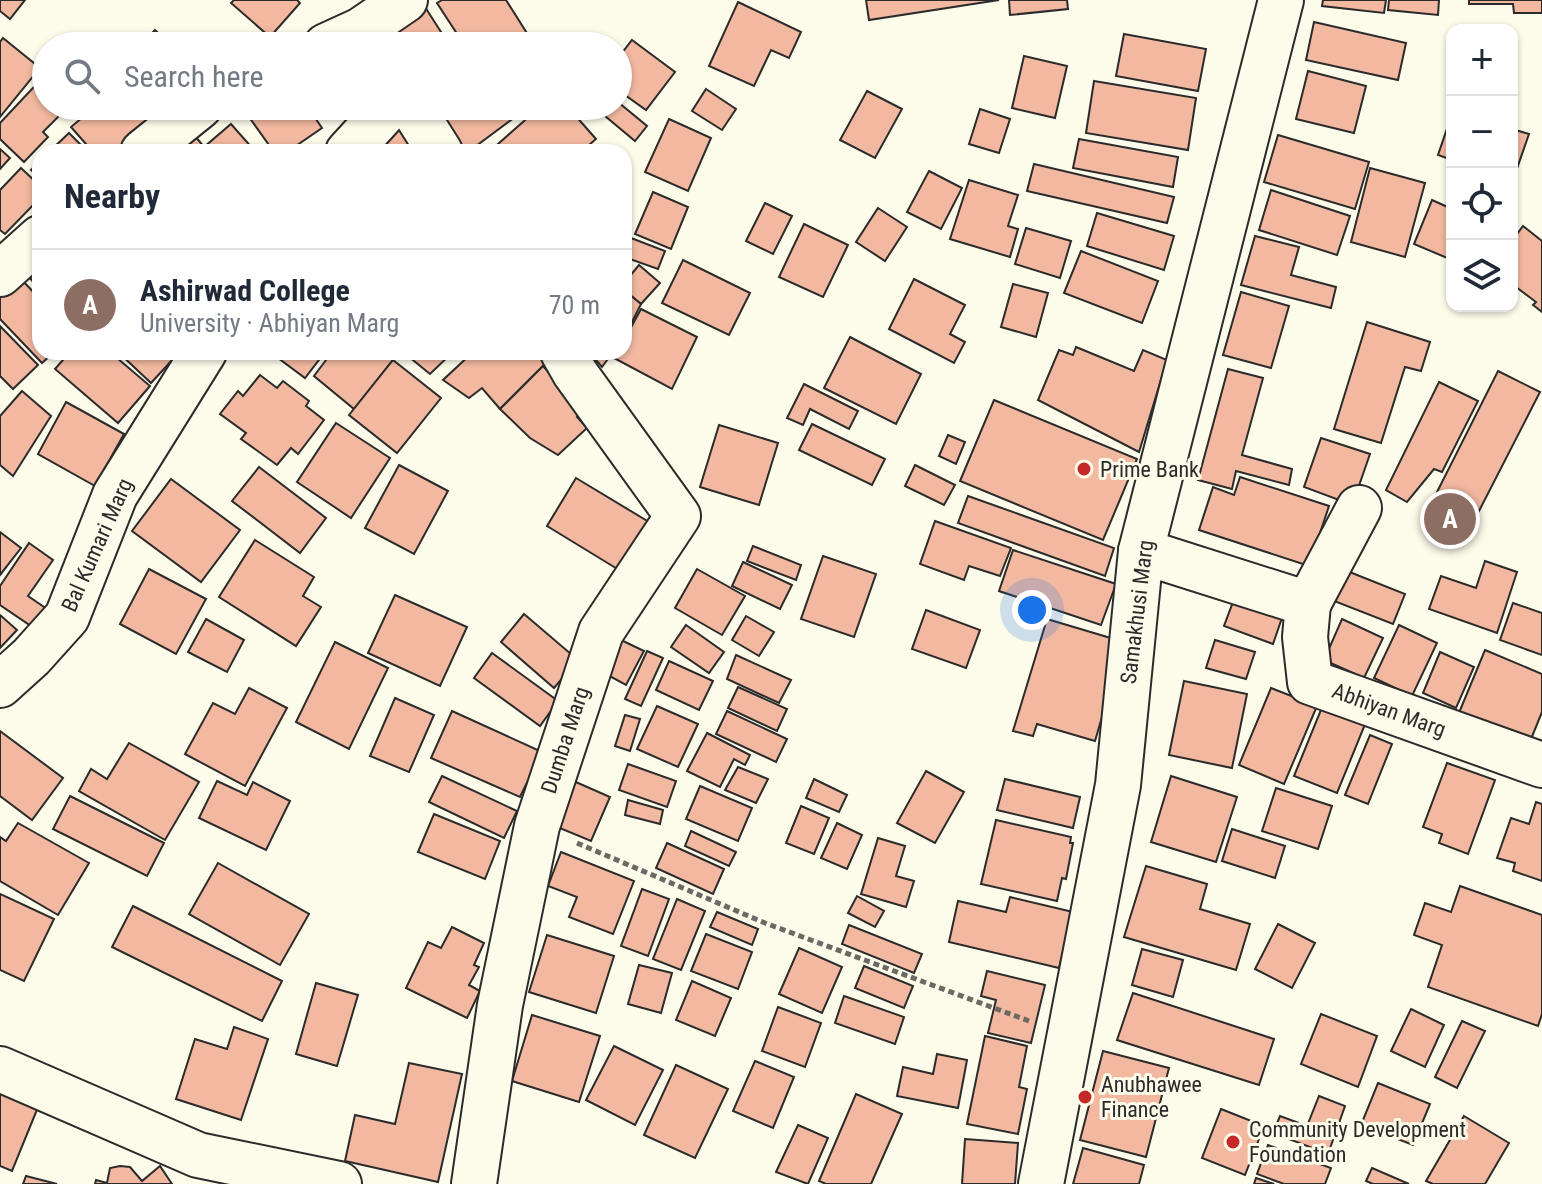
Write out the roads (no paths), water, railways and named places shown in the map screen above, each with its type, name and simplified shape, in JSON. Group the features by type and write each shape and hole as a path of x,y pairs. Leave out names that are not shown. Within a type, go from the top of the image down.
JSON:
{"street":[{"path":"364,32 405,0"},
{"name":"Samakhusi Marg","path":"1041,1184 1118,785 1141,551 1281,0"},
{"path":"153,144 183,120"},
{"path":"355,144 377,120"},
{"path":"420,120 435,144"},
{"path":"0,274 32,245"},
{"name":"Bal Kumari Marg","path":"0,685 31,657 67,617 115,495 199,360"},
{"name":"Dumba Marg","path":"474,1184 500,1005 537,826 601,632 678,516 568,360"},
{"name":"Abhiyan Marg","path":"1359,508 1308,604 1305,637 1310,682 1542,765"},
{"path":"1141,551 1308,604"},
{"path":"0,1069 195,1170 339,1184"}],"place":[{"name":"Prime Bank","path":"1084,469"},
{"name":"Ashirwad College","path":"1450,519"},
{"name":"Anubhawee Finance","path":"1085,1097"},
{"name":"Community Development Foundation","path":"1233,1142"}]}
